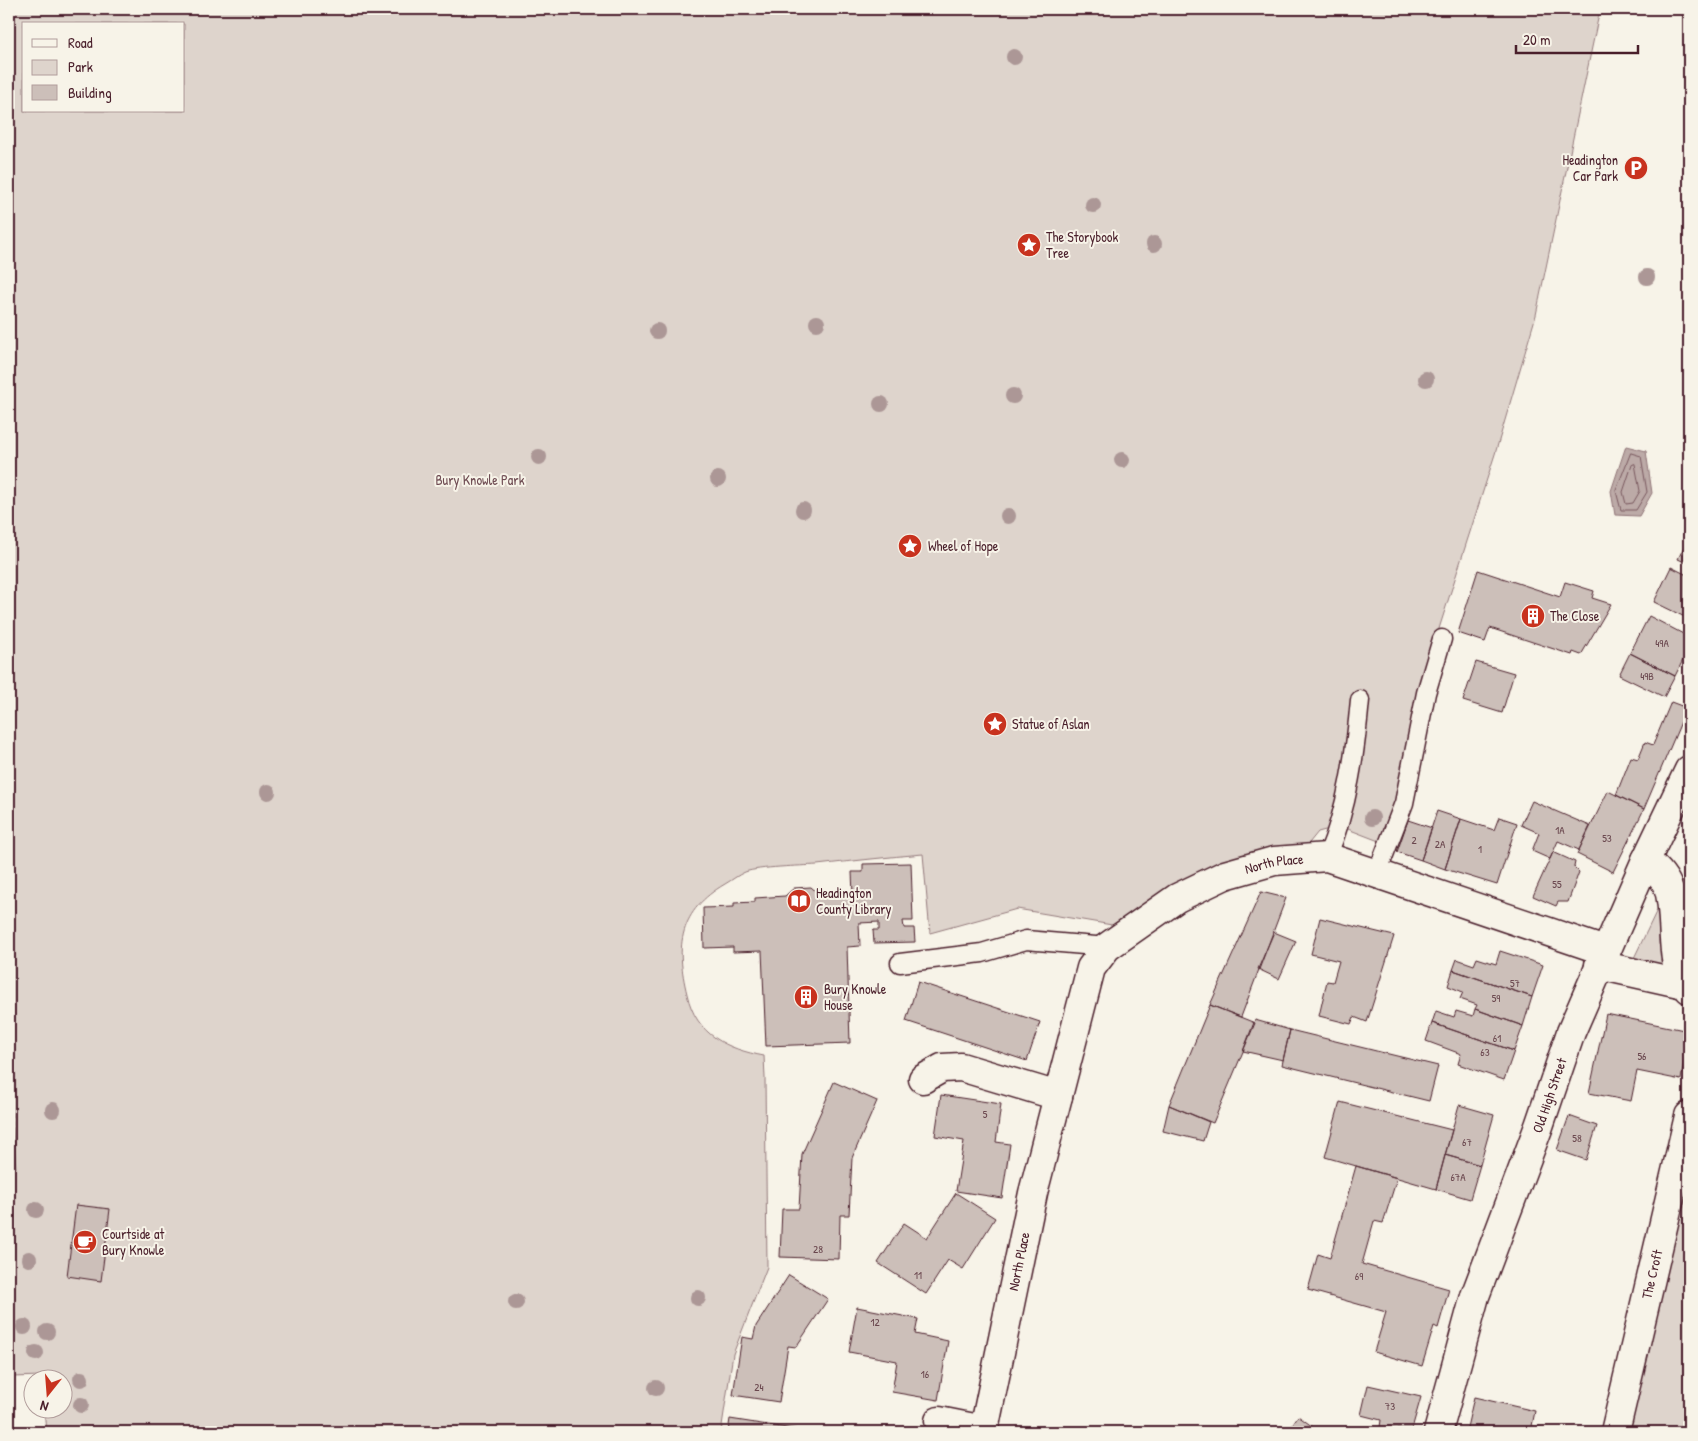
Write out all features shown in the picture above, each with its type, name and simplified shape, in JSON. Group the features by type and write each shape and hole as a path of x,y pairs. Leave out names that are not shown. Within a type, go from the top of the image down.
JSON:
{"street":[{"name":"Old High Street","path":"1438,1432 1475,1296 1539,1126 1571,1032 1646,860 1689,770"},
{"name":"North Place","path":"939,1421 984,1431 1032,1194 1091,968 1108,947 1178,898 1225,875 1274,861 1328,857 1376,873 1602,958"},
{"path":"1646,860 1662,875 1669,889 1675,953 1687,986"},
{"path":"1602,958 1687,986"},
{"path":"924,1079 942,1068 961,1067 1058,1096"},
{"name":"The Croft","path":"1615,1432 1689,1116"}],"lane":[{"path":"1376,873 1404,803 1426,693 1442,639"},
{"path":"1328,857 1340,826 1355,753 1360,700"},
{"path":"900,963 982,953 1026,940 1108,947"}],"green space":[{"name":"Bury Knowle Park","path":"9,9 1600,9 1536,315 1495,454 1420,688 1402,798 1384,843 1340,826 1318,832 1305,848 1172,887 1112,925 1017,909 930,933 923,854 751,870 737,876 710,894 698,906 690,918 684,931 681,960 691,1008 706,1030 715,1038 738,1049 764,1056 767,1267 733,1354 721,1432 46,1432 45,1418 72,1418 72,1368 22,1368 22,1377 13,1377 9,1321 9,1169 16,1168 9,1082"},
{"path":"1689,881 1689,969 1681,917"},
{"path":"1658,908 1659,944 1664,959 1672,972 1634,958"},
{"path":"1689,1176 1689,1432 1627,1432"}],"water":[{"path":"1626,446 1646,451 1652,493 1639,516 1615,515 1611,491"}],"building":[{"path":"1689,537 1689,564 1678,559"},
{"path":"1671,567 1689,576 1689,619 1654,602"},
{"name":"The Close","path":"1478,570 1560,597 1565,582 1594,591 1592,598 1611,604 1581,655 1573,652 1572,655 1490,628 1485,642 1458,633"},
{"path":"1649,616 1689,637 1689,648 1675,676 1630,653"},
{"path":"1630,653 1675,676 1664,697 1619,675"},
{"path":"1476,662 1514,673 1502,713 1463,701"},
{"path":"1671,702 1687,708 1644,809 1616,795 1631,757 1638,759 1645,742 1653,745"},
{"path":"1608,791 1644,809 1613,872 1577,854"},
{"path":"1532,801 1590,826 1579,850 1558,841 1550,859 1532,851 1539,833 1521,825"},
{"path":"1437,811 1461,819 1445,869 1421,860"},
{"path":"1499,817 1517,823 1497,885 1445,869 1461,819 1494,830"},
{"path":"1408,820 1432,828 1421,860 1397,852"},
{"path":"1553,852 1575,862 1574,867 1579,872 1568,902 1558,902 1556,906 1533,896"},
{"name":"Bury Knowle House","path":"911,863 913,921 903,921 904,928 914,928 915,942 874,943 873,930 879,930 879,922 859,923 860,946 847,947 850,1043 766,1046 762,951 733,952 733,947 704,948 703,908 734,907 734,903 755,902 755,898 785,896 794,888 811,887 820,895 853,895 852,872 863,872 863,864"},
{"path":"1261,892 1286,898 1241,1017 1210,1005"},
{"path":"1320,918 1394,936 1367,1022 1354,1017 1351,1024 1319,1016 1327,981 1333,982 1339,961 1311,954"},
{"path":"1274,932 1296,941 1279,979 1258,969"},
{"path":"1500,951 1543,965 1532,997 1453,970 1457,959 1474,965 1477,958 1496,964"},
{"path":"1453,970 1532,997 1523,1026 1475,1009 1477,1005 1460,999 1463,992 1448,986"},
{"path":"918,982 1040,1022 1027,1061 906,1021"},
{"path":"1210,1005 1255,1023 1213,1123 1169,1105"},
{"path":"1475,1009 1523,1026 1514,1051 1432,1023 1436,1011 1454,1017 1456,1011 1473,1016"},
{"path":"1606,1014 1689,1031 1681,1080 1637,1071 1631,1101 1589,1093"},
{"path":"1255,1020 1290,1030 1283,1060 1243,1051"},
{"path":"1432,1023 1514,1051 1504,1080 1458,1064 1461,1054 1426,1041"},
{"path":"1290,1030 1438,1066 1429,1101 1282,1065"},
{"path":"834,1082 877,1101 852,1158 849,1215 840,1215 839,1259 780,1257 782,1209 799,1209 802,1154"},
{"path":"941,1095 1001,1104 996,1142 1010,1144 1002,1198 956,1191 964,1141 935,1136"},
{"path":"1340,1102 1452,1130 1436,1189 1325,1157"},
{"path":"1169,1105 1209,1122 1203,1141 1163,1131"},
{"path":"1459,1105 1494,1115 1480,1165 1445,1155"},
{"path":"1569,1116 1597,1126 1586,1160 1557,1150"},
{"path":"1445,1155 1480,1165 1470,1199 1436,1189"},
{"path":"1356,1166 1397,1178 1383,1223 1374,1221 1362,1264 1449,1289 1438,1328 1434,1326 1422,1366 1374,1352 1386,1312 1308,1290 1318,1254 1330,1258"},
{"path":"956,1193 995,1218 963,1269 948,1260 926,1294 878,1263 904,1223 927,1238"},
{"path":"76,1205 110,1209 101,1281 67,1276"},
{"path":"789,1275 828,1299 796,1347 788,1346 779,1402 733,1395 742,1337 753,1339 756,1326"},
{"path":"857,1307 918,1319 915,1334 948,1341 938,1400 892,1392 897,1361 849,1352"},
{"path":"1368,1385 1421,1397 1411,1432 1380,1427 1381,1420 1361,1415"},
{"path":"1474,1397 1535,1411 1532,1426 1543,1428 1542,1432 1466,1432"},
{"path":"1298,1416 1320,1432 1287,1432"},
{"path":"730,1419 812,1432 728,1432"},
{"path":"1380,1427 1406,1432 1379,1432"}],"place":[{"name":"Headington Car Park","path":"1636,168"},
{"name":"The Storybook Tree","path":"1029,245"},
{"name":"Wheel of Hope","path":"910,546"},
{"name":"The Close","path":"1533,616"},
{"name":"Statue of Aslan","path":"995,724"},
{"name":"Headington County Library","path":"799,901"},
{"name":"Bury Knowle House","path":"806,997"},
{"name":"Courtside at Bury Knowle","path":"85,1242"}]}
